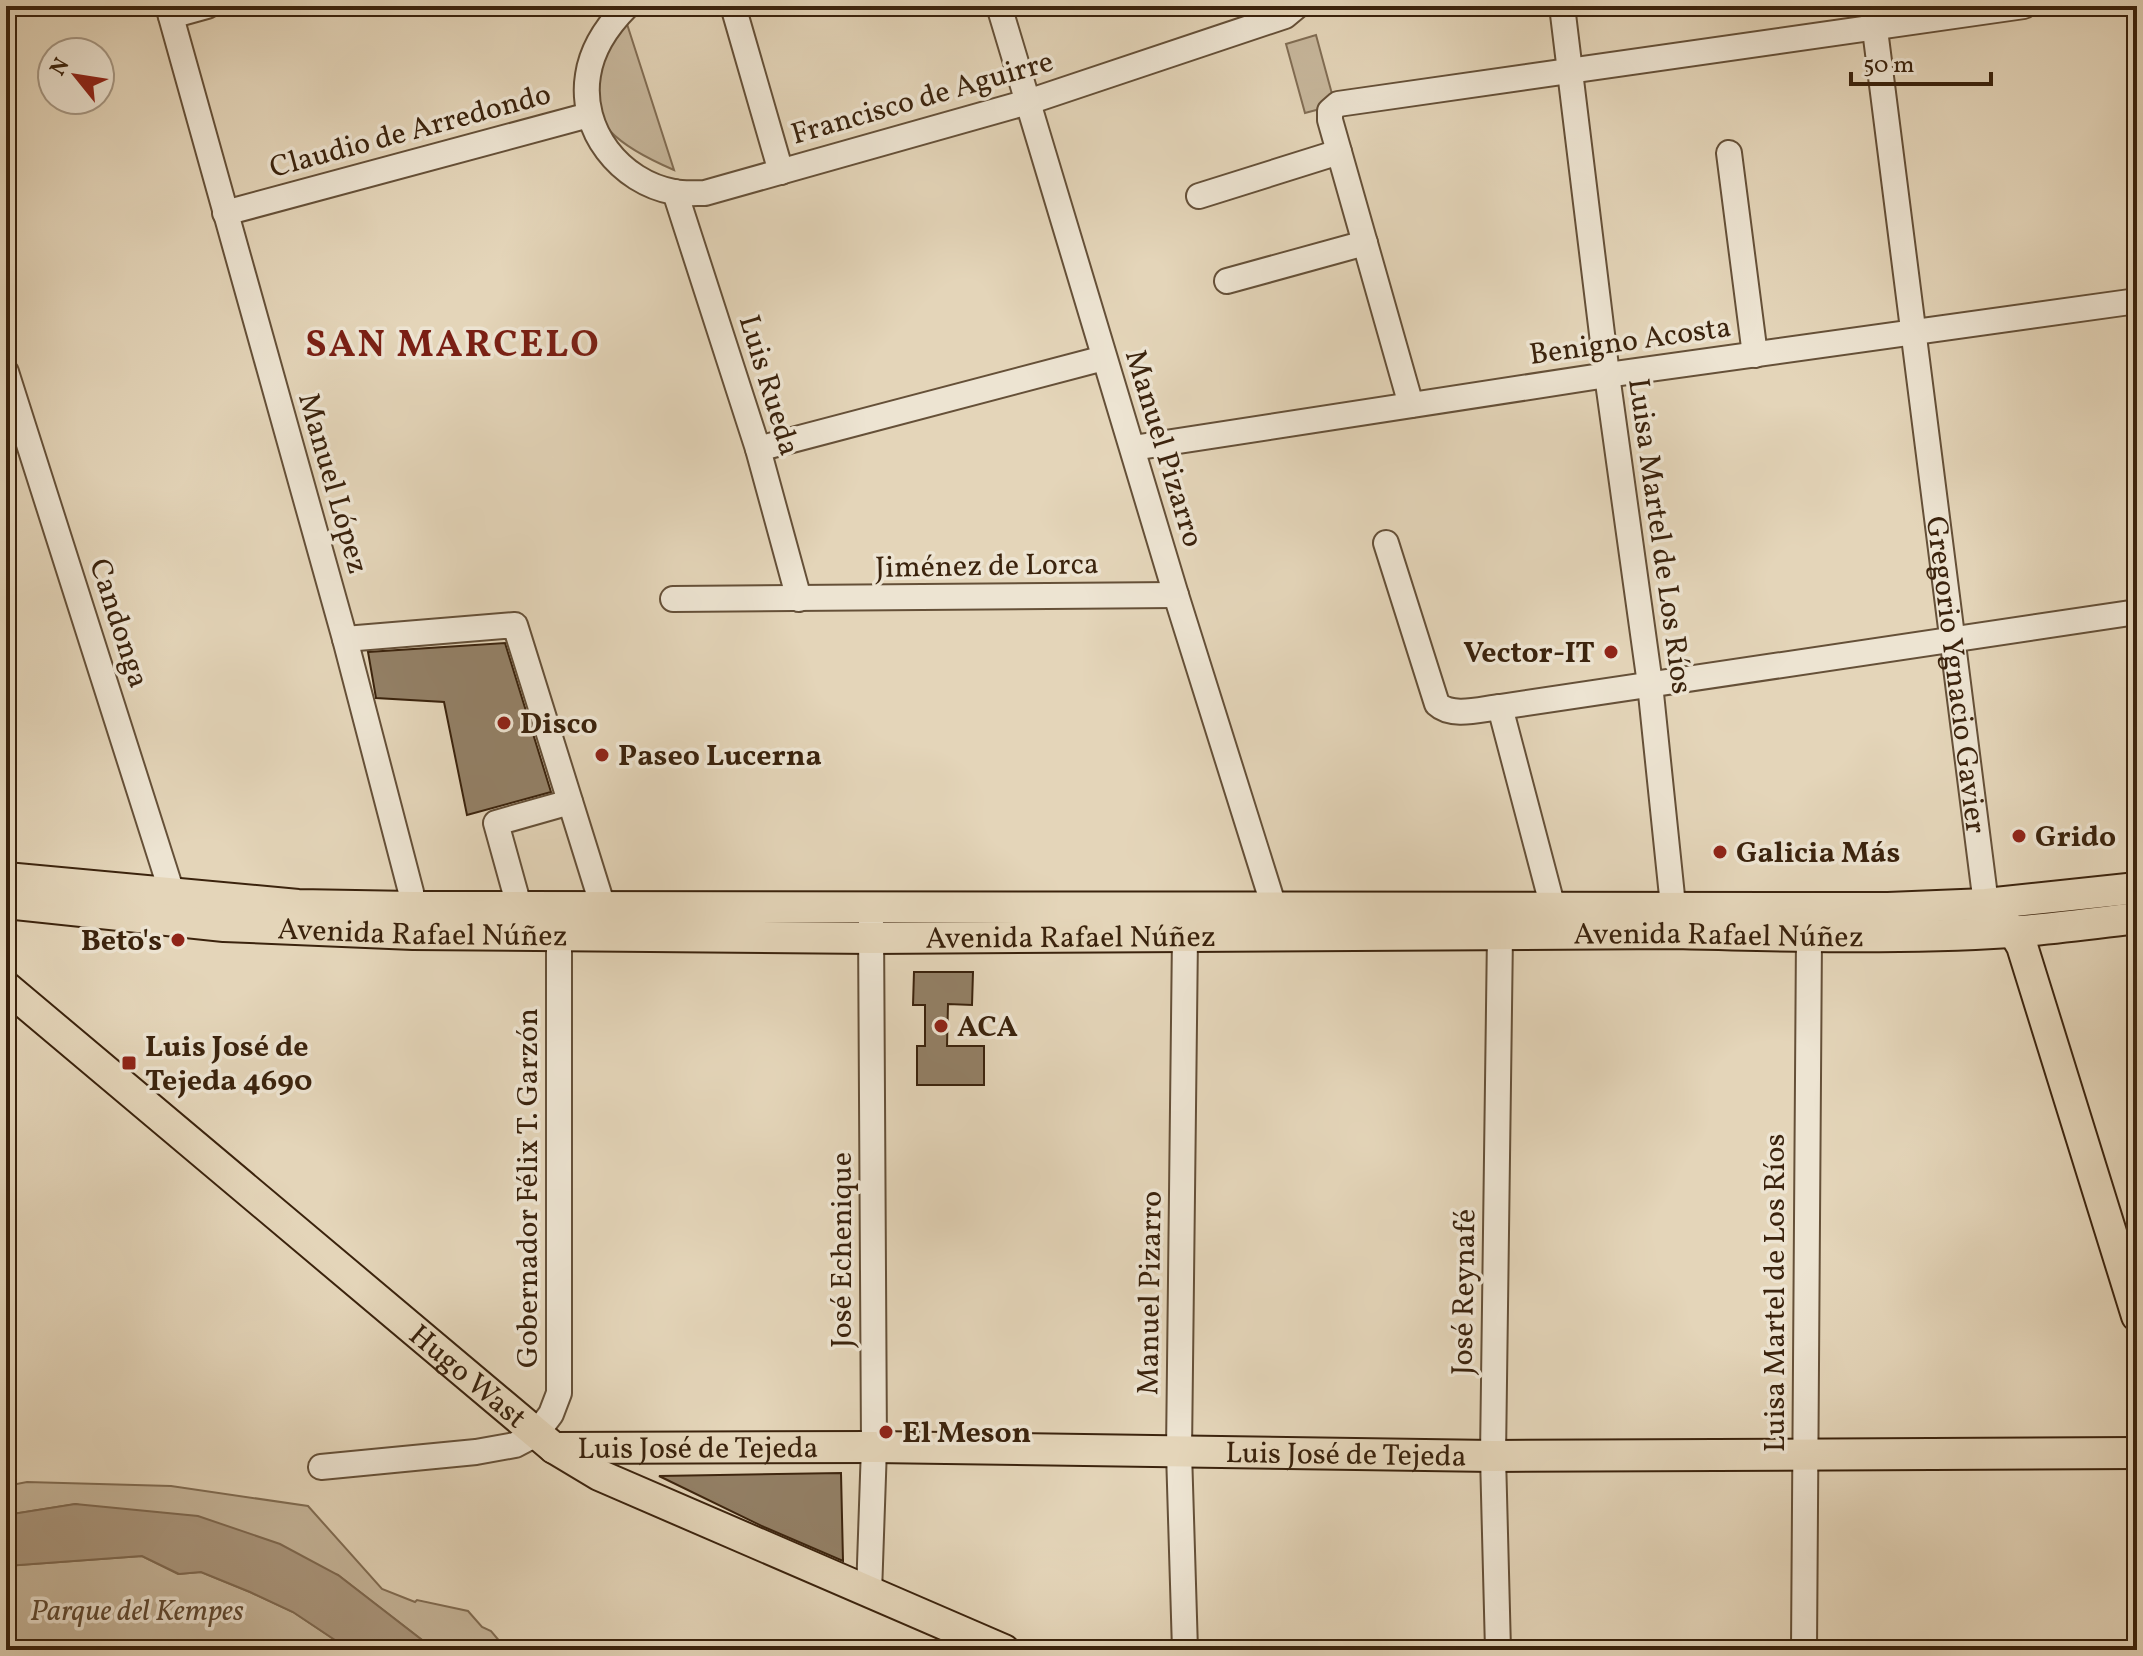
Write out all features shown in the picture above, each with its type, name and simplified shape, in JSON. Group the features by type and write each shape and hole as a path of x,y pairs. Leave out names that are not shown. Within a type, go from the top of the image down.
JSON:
{"main road":[{"name":"Avenida Rafael Núñez","path":"6,878 298,905 559,936 872,938 1500,934 1675,920 1986,904 2137,888"},
{"name":"Avenida Rafael Núñez","path":"6,903 263,929 413,920 519,906 1553,908 1809,936 2013,931 2137,918"},
{"path":"1986,904 2013,931 2022,946 2137,1316"},
{"name":"Hugo Wast","path":"6,987 545,1441 599,1475 1004,1650"},
{"name":"Luis José de Tejeda","path":"545,1441 1493,1456 2137,1453"}],"street":[{"path":"170,11 207,6"},
{"name":"Claudio de Arredondo","path":"225,213 589,115 588,75 598,43 627,6"},
{"path":"733,6 781,172"},
{"name":"Manuel Pizarro","path":"999,6 1176,595 1274,907"},
{"name":"Francisco de Aguirre","path":"589,115 597,134 628,173 646,183 675,192 705,193 1028,102 1285,16 1297,6"},
{"name":"Luisa Martel de Los Ríos","path":"1562,6 1607,375 1650,684 1675,920"},
{"path":"1411,405 1339,152 1330,111 1338,104 1570,71 1873,18 2024,6"},
{"name":"Manuel López","path":"170,11 345,639 413,920"},
{"name":"Gregorio Ygnacio Gavier","path":"1873,18 1950,641 1986,904"},
{"path":"1199,196 1339,152"},
{"path":"1729,153 1755,355"},
{"name":"Luis Rueda","path":"675,192 758,449 799,599"},
{"path":"1227,281 1365,243"},
{"name":"Benigno Acosta","path":"1133,448 1607,375 2137,301"},
{"path":"758,449 1104,358"},
{"name":"Candonga","path":"6,372 172,893"},
{"path":"1386,543 1437,704 1454,711 1500,707 2137,612"},
{"name":"Jiménez de Lorca","path":"673,599 1176,595"},
{"path":"345,639 515,625 603,907"},
{"path":"1500,707 1553,908"},
{"path":"519,906 496,823 570,802"},
{"name":"José Echenique","path":"869,1593 874,1447 870,908"},
{"name":"José Reynafé","path":"1498,1650 1493,1456 1500,934"},
{"name":"Gobernador Félix T. Garzón","path":"545,1441 559,1393 559,936"},
{"name":"Manuel Pizarro","path":"1185,936 1179,1452 1185,1650"},
{"name":"Luisa Martel de Los Ríos","path":"1804,1650 1809,936"},
{"name":"Luis José de Tejeda","path":"321,1467 476,1452 545,1441"}],"path":[{"path":"113,1650 118,1644 126,1643 162,1650"}],"green space":[{"path":"627,24 674,170 624,143 602,119 598,106 599,76 610,47"},
{"path":"1316,35 1335,105 1305,113 1286,44"},
{"path":"27,1482 171,1486 308,1506 382,1589 415,1602 468,1611 507,1650 435,1650 338,1575 76,1504 6,1515 6,1486"},
{"name":"Parque del Kempes","path":"142,1556 178,1574 201,1572 250,1592 293,1612 350,1650 6,1650 6,1566"}],"shaded area":[{"path":"75,1504 198,1516 280,1544 338,1575 435,1650 350,1650 293,1612 250,1592 201,1572 179,1574 142,1556 6,1566 6,1515"}],"building":[{"path":"505,643 551,792 467,815 444,702 376,698 368,652"},
{"path":"914,972 973,972 972,1005 948,1004 947,1046 984,1046 984,1085 917,1085 917,1046 925,1046 925,1005 913,1005"},
{"path":"841,1473 843,1561 659,1476"}],"place":[{"name":"Vector-IT","path":"1611,652"},
{"name":"Disco","path":"504,723"},
{"name":"Paseo Lucerna","path":"602,755"},
{"name":"Grido","path":"2019,836"},
{"name":"Galicia Más","path":"1720,852"},
{"name":"Beto's","path":"178,940"},
{"name":"ACA","path":"941,1026"},
{"name":"Luis José de Tejeda 4690","path":"129,1063"},
{"name":"El Meson","path":"886,1432"}],"district":[{"name":"SAN MARCELO","path":"453,343"}]}
